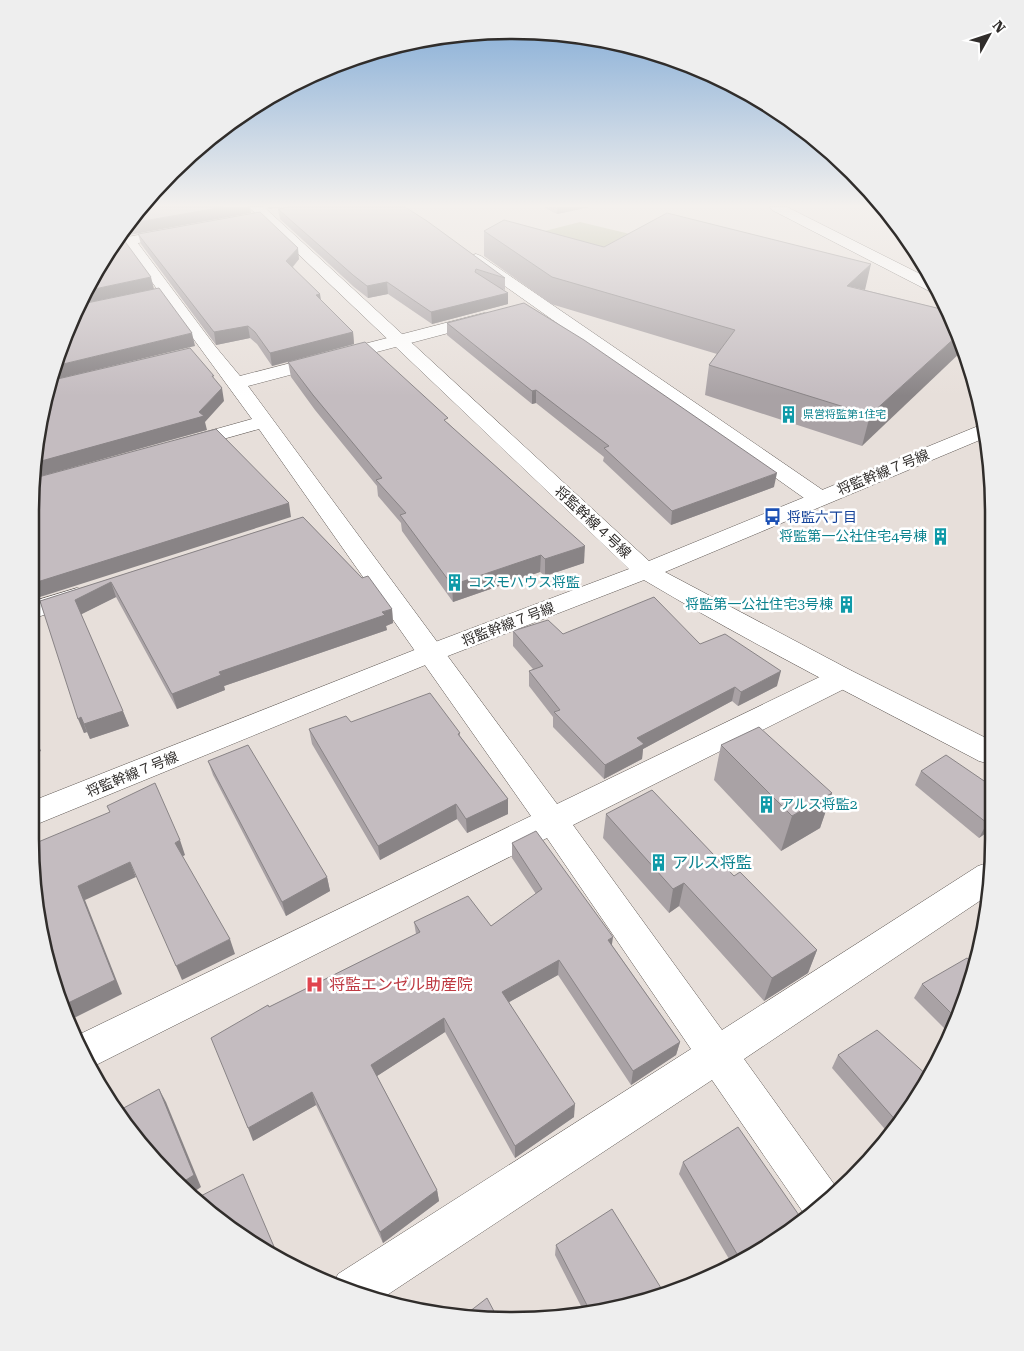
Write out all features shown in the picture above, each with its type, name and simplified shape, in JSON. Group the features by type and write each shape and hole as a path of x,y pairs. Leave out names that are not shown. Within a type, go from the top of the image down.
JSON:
{"street":[{"path":"141,270 200,353 236,384 264,422 321,517 431,654 553,822 819,1199"},
{"name":"将監幹線４号線","path":"323,270 646,571 701,603 842,678 985,750"},
{"path":"491,270 818,498"},
{"path":"900,270 926,283"},
{"path":"519,309 538,304"},
{"path":"236,384 500,314"},
{"path":"162,450 264,422"},
{"name":"将監幹線７号線","path":"39,811 431,654 646,571 978,433"},
{"path":"39,608 96,590"},
{"path":"89,1049 842,678"},
{"path":"359,1287 983,881"}],"building":[{"path":"105,270 146,270 151,277 95,289"},
{"path":"166,270 295,270 320,294 316,295 353,332 270,353 255,332 248,326 214,332"},
{"path":"347,270 476,270 475,272 508,293 431,312 387,282 367,286"},
{"path":"479,270 494,270 505,278"},
{"path":"542,270 864,270 847,286 939,308 952,340 870,415 709,365 735,330 552,277"},
{"path":"159,288 192,333 63,364 88,303"},
{"path":"524,303 584,340 777,473 672,511 604,448 609,446 536,390 532,391 447,323"},
{"path":"365,342 448,418 444,420 585,546 545,559 541,555 452,585 400,515 406,513 376,480 382,478 288,362"},
{"path":"190,348 222,388 199,412 204,416 42,461 48,420 58,379"},
{"path":"216,429 289,503 39,581 40,476"},
{"path":"303,517 362,578 368,576 392,609 382,612 385,615 219,672 221,675 172,694 111,582 75,600 123,711 84,724 81,717 78,719 40,601"},
{"path":"654,597 700,644 725,634 781,671 741,692 735,687 637,738 644,744 605,765 554,712 560,710 529,671 543,666 513,631 548,620 563,634"},
{"path":"430,693 460,733 458,734 508,799 466,819 456,804 378,846 309,729 346,716 351,722"},
{"path":"759,727 832,793 792,816 721,745"},
{"path":"248,745 327,877 282,902 208,761"},
{"path":"946,755 985,782 985,821 921,771"},
{"path":"155,783 180,840 175,843 230,939 176,966 130,862 78,886 115,980 68,1003 48,931 43,901 39,842 110,812 107,806"},
{"path":"652,790 734,876 740,872 817,950 772,978 684,883 673,889 606,814"},
{"path":"536,831 613,937 608,940 680,1042 633,1071 559,960 502,992 575,1104 515,1146 444,1018 371,1065 437,1190 380,1232 312,1092 248,1128 211,1038 268,1005 269,1007 420,932 414,922 468,896 491,926 542,889 512,843"},
{"path":"967,958 969,960 951,1013 922,984"},
{"path":"877,1030 924,1072 894,1118 838,1055"},
{"path":"159,1089 194,1175 185,1181 177,1174 156,1151 123,1108"},
{"path":"738,1127 799,1215 738,1255 683,1162"},
{"path":"243,1174 275,1249 249,1232 201,1196"},
{"path":"612,1209 661,1288 634,1296 587,1306 556,1245"},
{"path":"487,1298 494,1311 481,1311 471,1310"}],"place":[{"name":"県営将監第1住宅","path":"789,414"},
{"name":"将監六丁目","path":"773,517"},
{"name":"将監第一公社住宅4号棟","path":"941,536"},
{"name":"コスモハウス将監","path":"454,582"},
{"name":"将監第一公社住宅3号棟","path":"847,604"},
{"name":"アルス将監2","path":"766,804"},
{"name":"アルス将監","path":"658,862"},
{"name":"将監エンゼル助産院","path":"315,984"}]}
